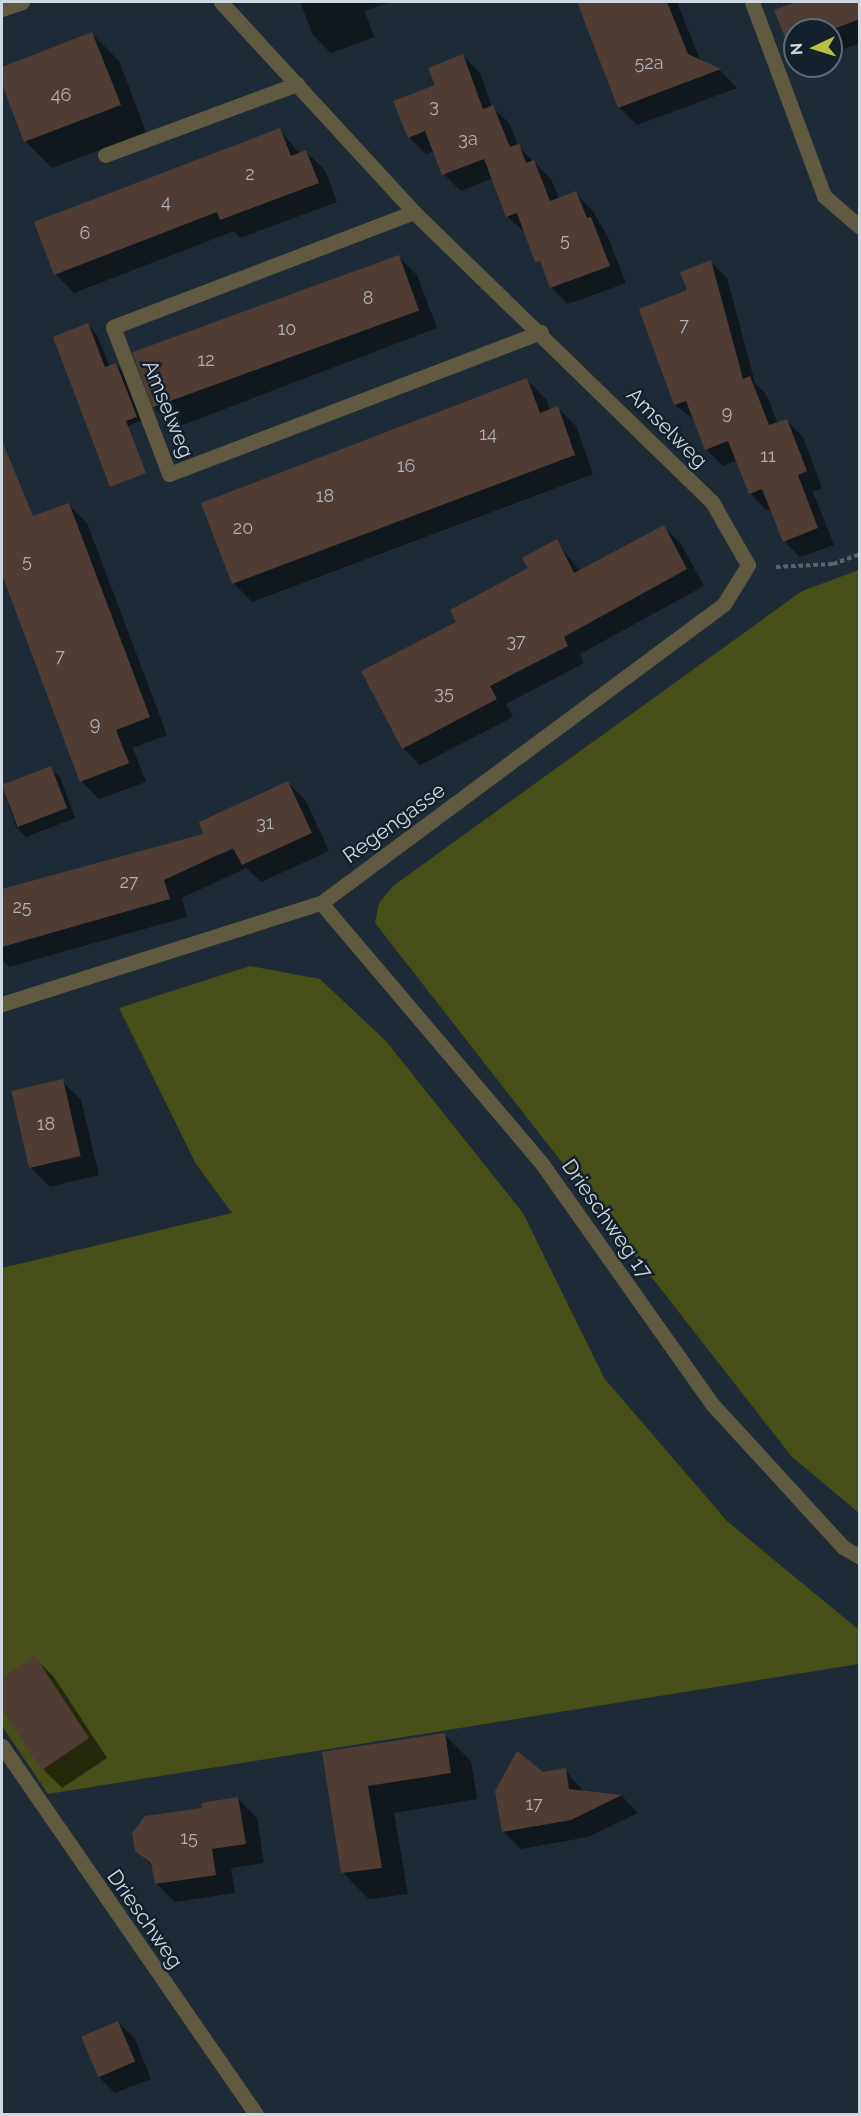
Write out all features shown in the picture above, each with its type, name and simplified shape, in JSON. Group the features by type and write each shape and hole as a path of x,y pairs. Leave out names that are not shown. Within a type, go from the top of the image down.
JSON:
{"street":[{"path":"2,9 22,2"},
{"name":"Amselweg","path":"221,2 414,212 541,332 712,502 748,565"},
{"path":"752,2 824,196 860,227"},
{"path":"105,155 297,84"},
{"name":"Amselweg","path":"414,212 113,327 169,474 541,332"},
{"name":"Regengasse","path":"2,1004 321,903 724,604 748,565"},
{"name":"Drieschweg 17","path":"321,903 540,1161 712,1404 843,1547 860,1557"},
{"name":"Drieschweg","path":"2,1746 256,2115"}],"path":[{"path":"748,565 813,566 833,564 860,554"}],"green space":[{"path":"860,570 859,1513 792,1457 375,923 379,903 393,886 802,591"},
{"path":"250,966 320,979 386,1041 523,1213 604,1378 727,1521 859,1630 859,1664 48,1794 2,1726 2,1268 232,1213 196,1164 119,1008"}],"building":[{"path":"577,2 667,2 688,54 721,69 618,108"},
{"path":"796,2 860,2 860,19 843,25 843,18 783,18 783,32 774,10"},
{"path":"92,32 121,105 24,142 2,84 2,67"},
{"path":"463,54 483,109 493,105 510,147 519,144 526,163 534,160 550,201 576,191 587,218 591,217 610,266 550,288 540,261 535,262 517,213 506,217 484,159 442,175 425,131 408,138 393,101 435,85 428,68"},
{"path":"280,128 291,156 306,150 319,183 220,220 217,212 54,275 34,222"},
{"path":"399,255 419,310 152,408 132,352"},
{"path":"711,260 743,379 750,376 769,425 787,419 807,471 798,475 818,528 783,542 762,489 749,494 728,441 705,450 686,401 674,405 639,309 687,290 680,272"},
{"path":"88,323 105,367 116,363 137,417 126,421 146,473 110,487 53,337"},
{"path":"527,378 540,413 558,406 575,455 232,584 201,503"},
{"path":"2,441 33,516 69,503 150,717 116,730 129,763 80,782 2,575"},
{"path":"664,525 687,569 564,637 568,646 490,686 497,699 402,749 361,671 456,622 450,610 528,568 522,558 557,539 574,573"},
{"path":"51,766 67,808 18,827 2,785"},
{"path":"288,781 312,833 242,865 233,848 164,880 170,899 2,947 2,889 203,834 199,822"},
{"path":"63,1079 81,1156 29,1168 11,1091"},
{"path":"35,1656 89,1738 42,1770 2,1709 2,1678"},
{"path":"445,1733 451,1773 368,1786 382,1868 341,1873 322,1752"},
{"path":"517,1751 543,1772 566,1768 569,1789 622,1795 571,1820 502,1832 495,1791"},
{"path":"238,1797 246,1844 212,1849 216,1875 155,1884 151,1863 135,1851 132,1833 145,1816 202,1808 201,1803"},
{"path":"118,2021 135,2062 98,2077 81,2037"}]}
